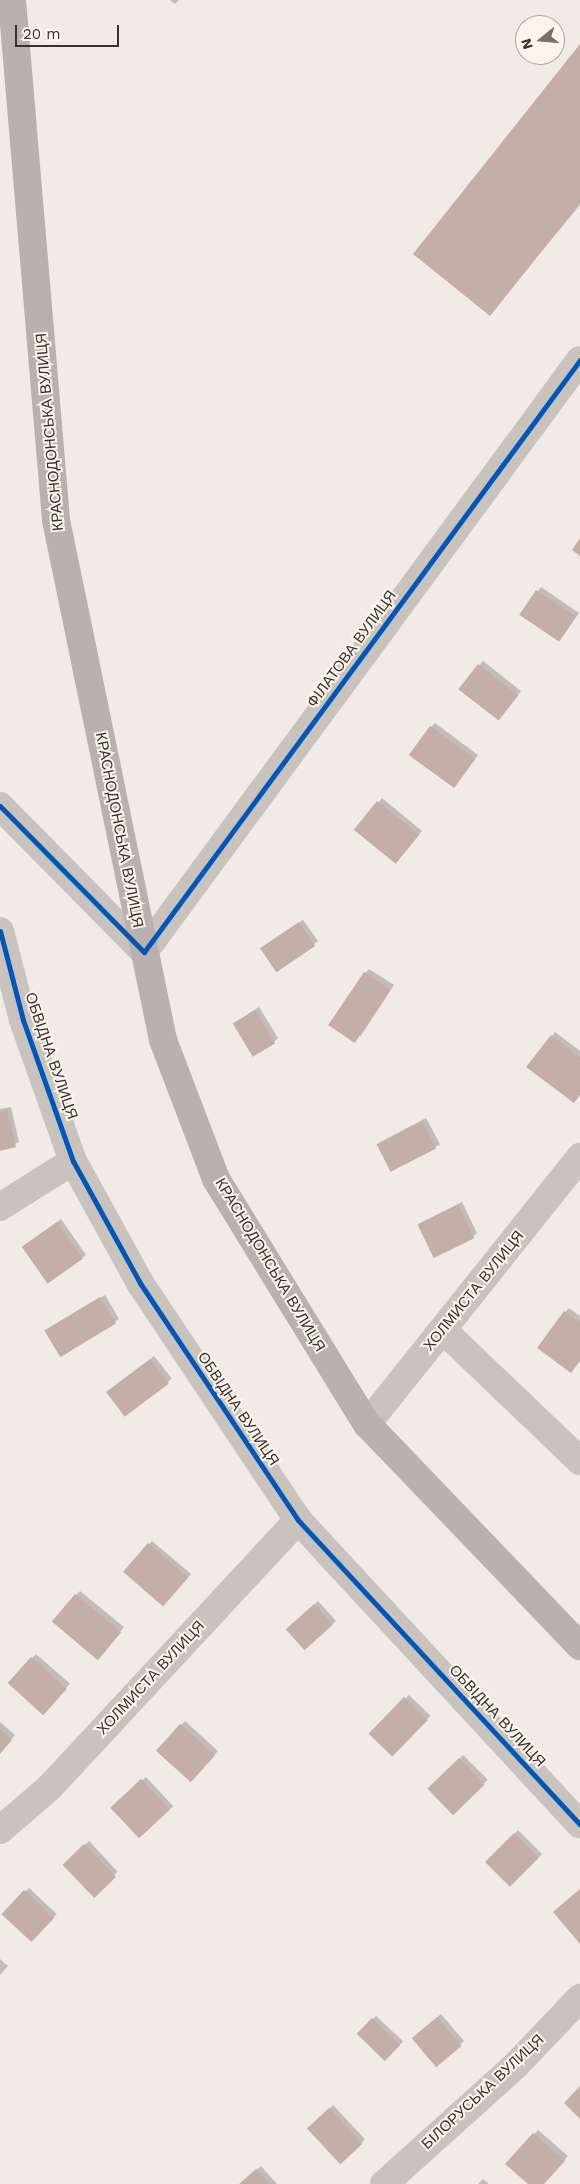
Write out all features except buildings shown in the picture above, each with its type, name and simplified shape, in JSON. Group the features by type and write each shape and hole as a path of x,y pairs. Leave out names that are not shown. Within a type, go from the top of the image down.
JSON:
{"main road":[{"name":"КРАСНОДОНСЬКА ВУЛИЦЯ","path":"12,0 56,520 163,1040 216,1179 368,1424 580,1646"}],"street":[{"name":"ФІЛАТОВА ВУЛИЦЯ","path":"144,952 580,360"},
{"path":"0,806 144,952"},
{"name":"ОБВІДНА ВУЛИЦЯ","path":"0,931 23,1020 73,1161 140,1283 298,1520 580,1824"},
{"name":"ХОЛМИСТА ВУЛИЦЯ","path":"368,1424 580,1158"},
{"path":"0,1207 73,1161"},
{"path":"443,1330 580,1461"},
{"name":"ХОЛМИСТА ВУЛИЦЯ","path":"0,1830 49,1788 298,1520"},
{"name":"БІЛОРУСЬКА ВУЛИЦЯ","path":"384,2184 516,2065 580,1998"}],"cycle path":[{"path":"0,806 144,952 580,360"},
{"path":"0,931 23,1020 73,1161 140,1283 298,1520 580,1824"}]}
